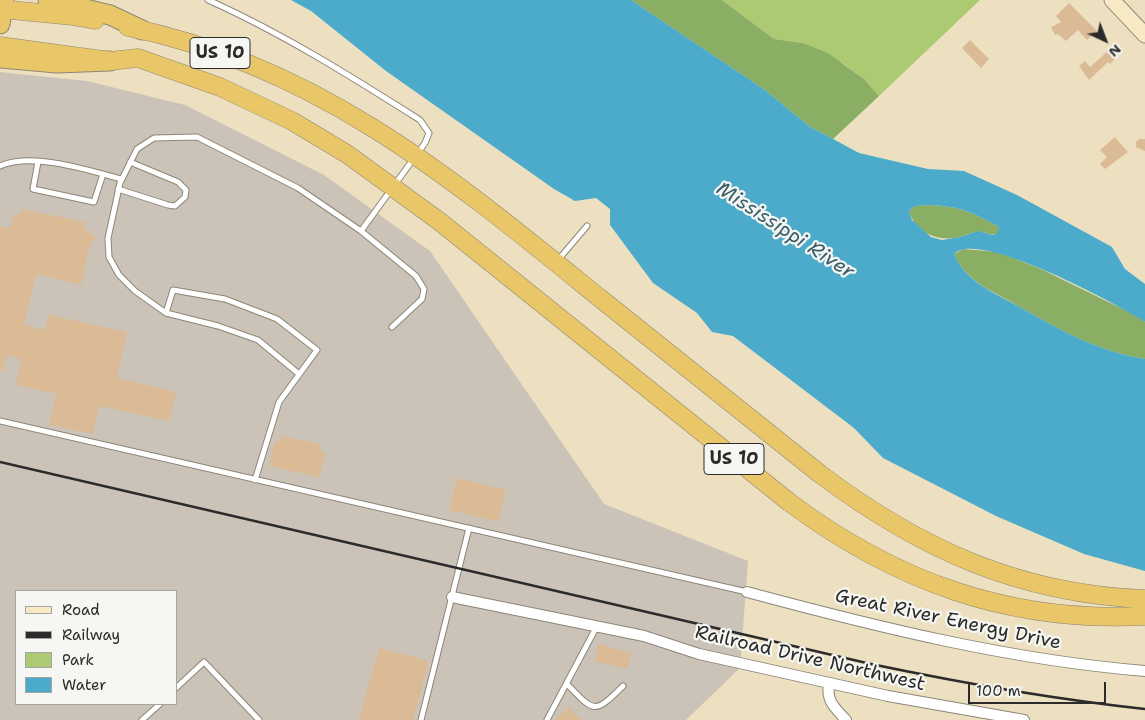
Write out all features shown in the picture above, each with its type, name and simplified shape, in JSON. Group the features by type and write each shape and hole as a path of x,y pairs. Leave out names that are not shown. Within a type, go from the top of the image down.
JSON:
{"highway":[{"path":"48,0 110,15 142,30"},
{"name":"US 10","path":"2,10 72,16 142,30 218,52 278,75 354,114 417,155 556,263 820,474 870,511 908,534 963,561 1022,581 1090,595 1145,599"},
{"name":"US 10","path":"0,46 110,61 138,58 179,71 244,97 314,133 395,187 815,522 865,553 922,581 989,602 1057,614 1104,617 1145,616"},
{"path":"0,58 57,63 110,61"}],"main road":[{"path":"1112,0 1145,35"}],"street":[{"name":"Great River Energy Drive","path":"747,592 820,612 1000,652 1102,668 1145,671"},
{"name":"Railroad Drive Northwest","path":"452,597 644,636 700,654 888,696 1024,720"},
{"path":"829,682 827,694 830,703 846,720"}],"lane":[{"path":"208,0 240,15 362,83 420,120 429,133 417,155 361,232"},
{"path":"299,374 258,340 218,326 166,313 135,292 119,275 109,257 108,238 118,189 136,149 154,138 196,136 298,188 361,232 416,276 424,289 422,299 392,327"},
{"path":"0,166 12,162 38,162 81,168 121,180"},
{"path":"38,162 33,189 94,202 103,174"},
{"path":"118,189 175,206 185,197 186,190 178,182 130,162"},
{"path":"556,263 587,226"},
{"path":"166,313 173,290 225,299 277,319 317,350 279,402 255,480"},
{"path":"0,421 747,592"},
{"path":"421,720 470,528"},
{"path":"548,720 594,625"},
{"path":"178,686 204,662 259,720"},
{"path":"567,684 589,706 595,707 603,706 623,686"},
{"path":"142,720 159,705"}],"shaded area":[{"path":"0,72 87,81 185,105 324,175 430,251 604,504 748,561 740,668 686,720 0,720"}],"green space":[{"path":"631,0 722,0 774,39 803,43 828,53 864,79 879,96 833,139 809,126 765,90"},
{"path":"722,0 980,0 879,96 864,79 844,64 803,43 774,39"},
{"path":"915,206 951,207 974,214 999,227 999,234 977,232 952,238 936,237 923,231 912,219 909,211"},
{"path":"963,249 998,252 1041,269 1135,315 1145,322 1145,359 1094,345 1049,324 981,285 959,264 954,254"}],"water":[{"name":"Mississippi River","path":"291,0 631,0 765,90 809,126 859,153 928,169 964,171 1017,195 1112,247 1125,269 1145,284 1145,322 1079,286 1018,260 990,251 968,249 954,254 959,264 981,285 1049,324 1094,345 1145,359 1145,571 1084,554 996,516 883,458 854,428 733,336 712,332 697,313 653,283 610,225 610,209 596,198 575,201 554,189 386,71 311,11","holes":["915,206 942,206 966,211 981,218 999,227 998,233 993,235 978,231 942,240 931,237 912,220 909,211"]}],"building":[{"path":"1069,3 1097,31 1087,40 1078,30 1066,41 1058,34 1055,35 1051,27 1061,22 1056,16"},
{"path":"970,40 989,59 981,68 962,48"},
{"path":"1108,51 1115,59 1110,64 1108,62 1089,80 1079,66 1085,61 1090,67"},
{"path":"1115,137 1128,152 1105,169 1100,164 1107,157 1100,150"},
{"path":"1139,139 1145,139 1145,151 1136,147 1136,142"},
{"path":"21,209 86,222 83,227 96,237 90,244 81,285 36,274 24,325 45,330 49,315 127,332 117,378 176,392 169,421 99,406 93,434 49,425 56,394 16,385 21,359 7,356 3,371 0,371 0,226 9,228 10,225 12,226 14,214 20,215"},
{"path":"282,436 321,444 320,451 325,452 319,477 269,466 275,441 279,442"},
{"path":"457,478 506,490 498,522 449,510"},
{"path":"598,644 631,653 627,669 595,661"},
{"path":"379,648 429,661 413,720 359,720"},
{"path":"569,707 581,720 555,720"}],"railway":[{"path":"0,462 871,664 1007,690 1145,709"}]}
